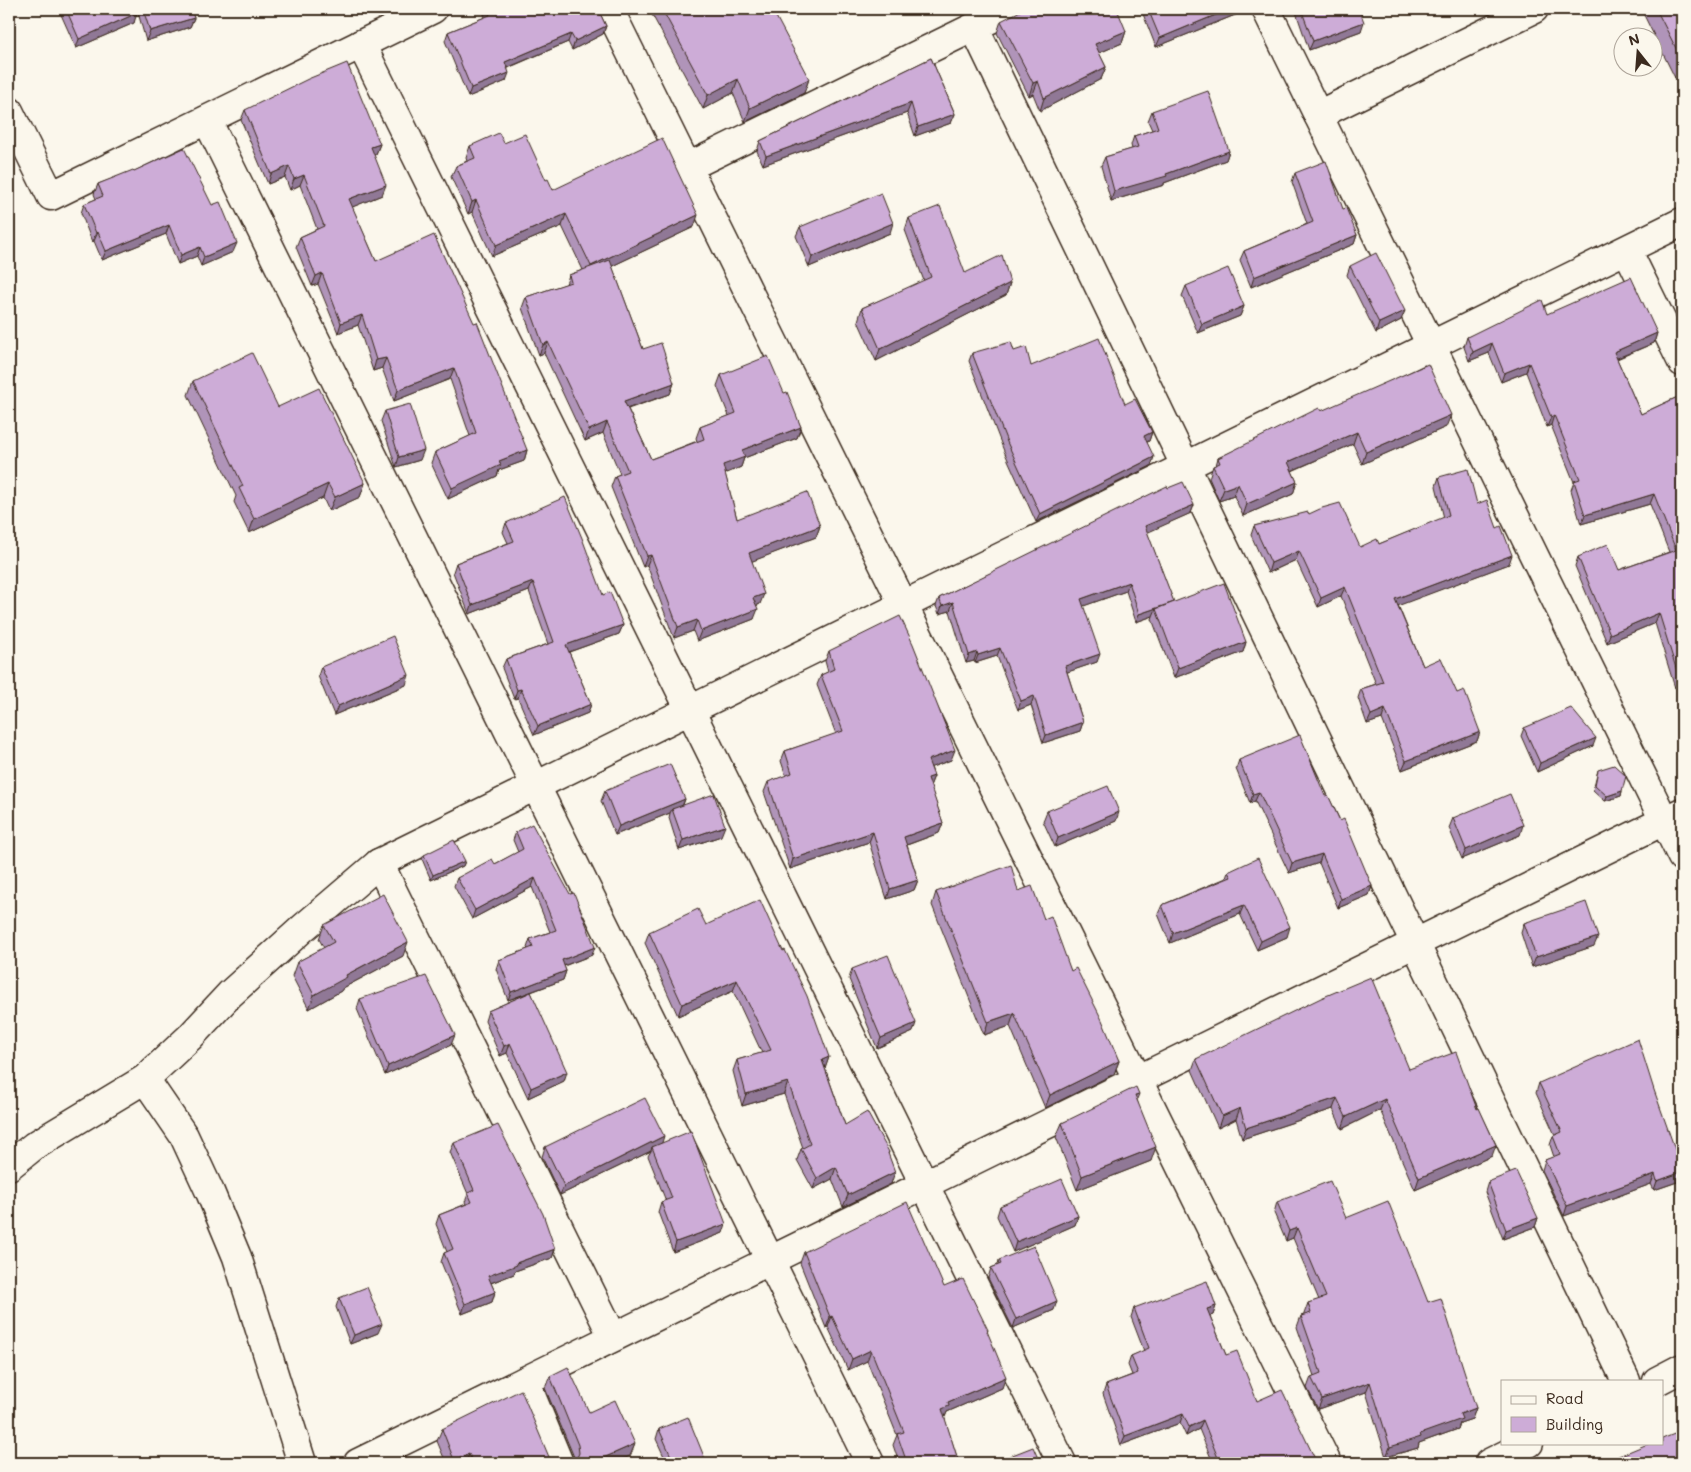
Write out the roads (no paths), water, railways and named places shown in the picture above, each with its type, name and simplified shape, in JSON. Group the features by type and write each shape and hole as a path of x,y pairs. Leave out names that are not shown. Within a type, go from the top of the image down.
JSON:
{"street":[{"path":"9,111 51,196 433,9"},
{"path":"609,9 1327,1463"},
{"path":"688,168 1011,9"},
{"path":"1266,9 1432,345 1673,817 1682,857"},
{"path":"1318,115 1534,9"},
{"path":"974,27 1626,1380"},
{"path":"361,44 1062,1463"},
{"path":"207,120 870,1463"},
{"path":"9,1166 34,1146 146,1079 237,988 302,928 379,863 1682,222"},
{"path":"1627,250 1682,362"},
{"path":"358,1463 1673,817"},
{"path":"379,863 613,1338"},
{"path":"146,1079 184,1136 237,1257 302,1463"},
{"path":"1659,1380 1682,1368"},
{"path":"525,1381 559,1463"},
{"path":"1489,1463 1528,1444"}]}
